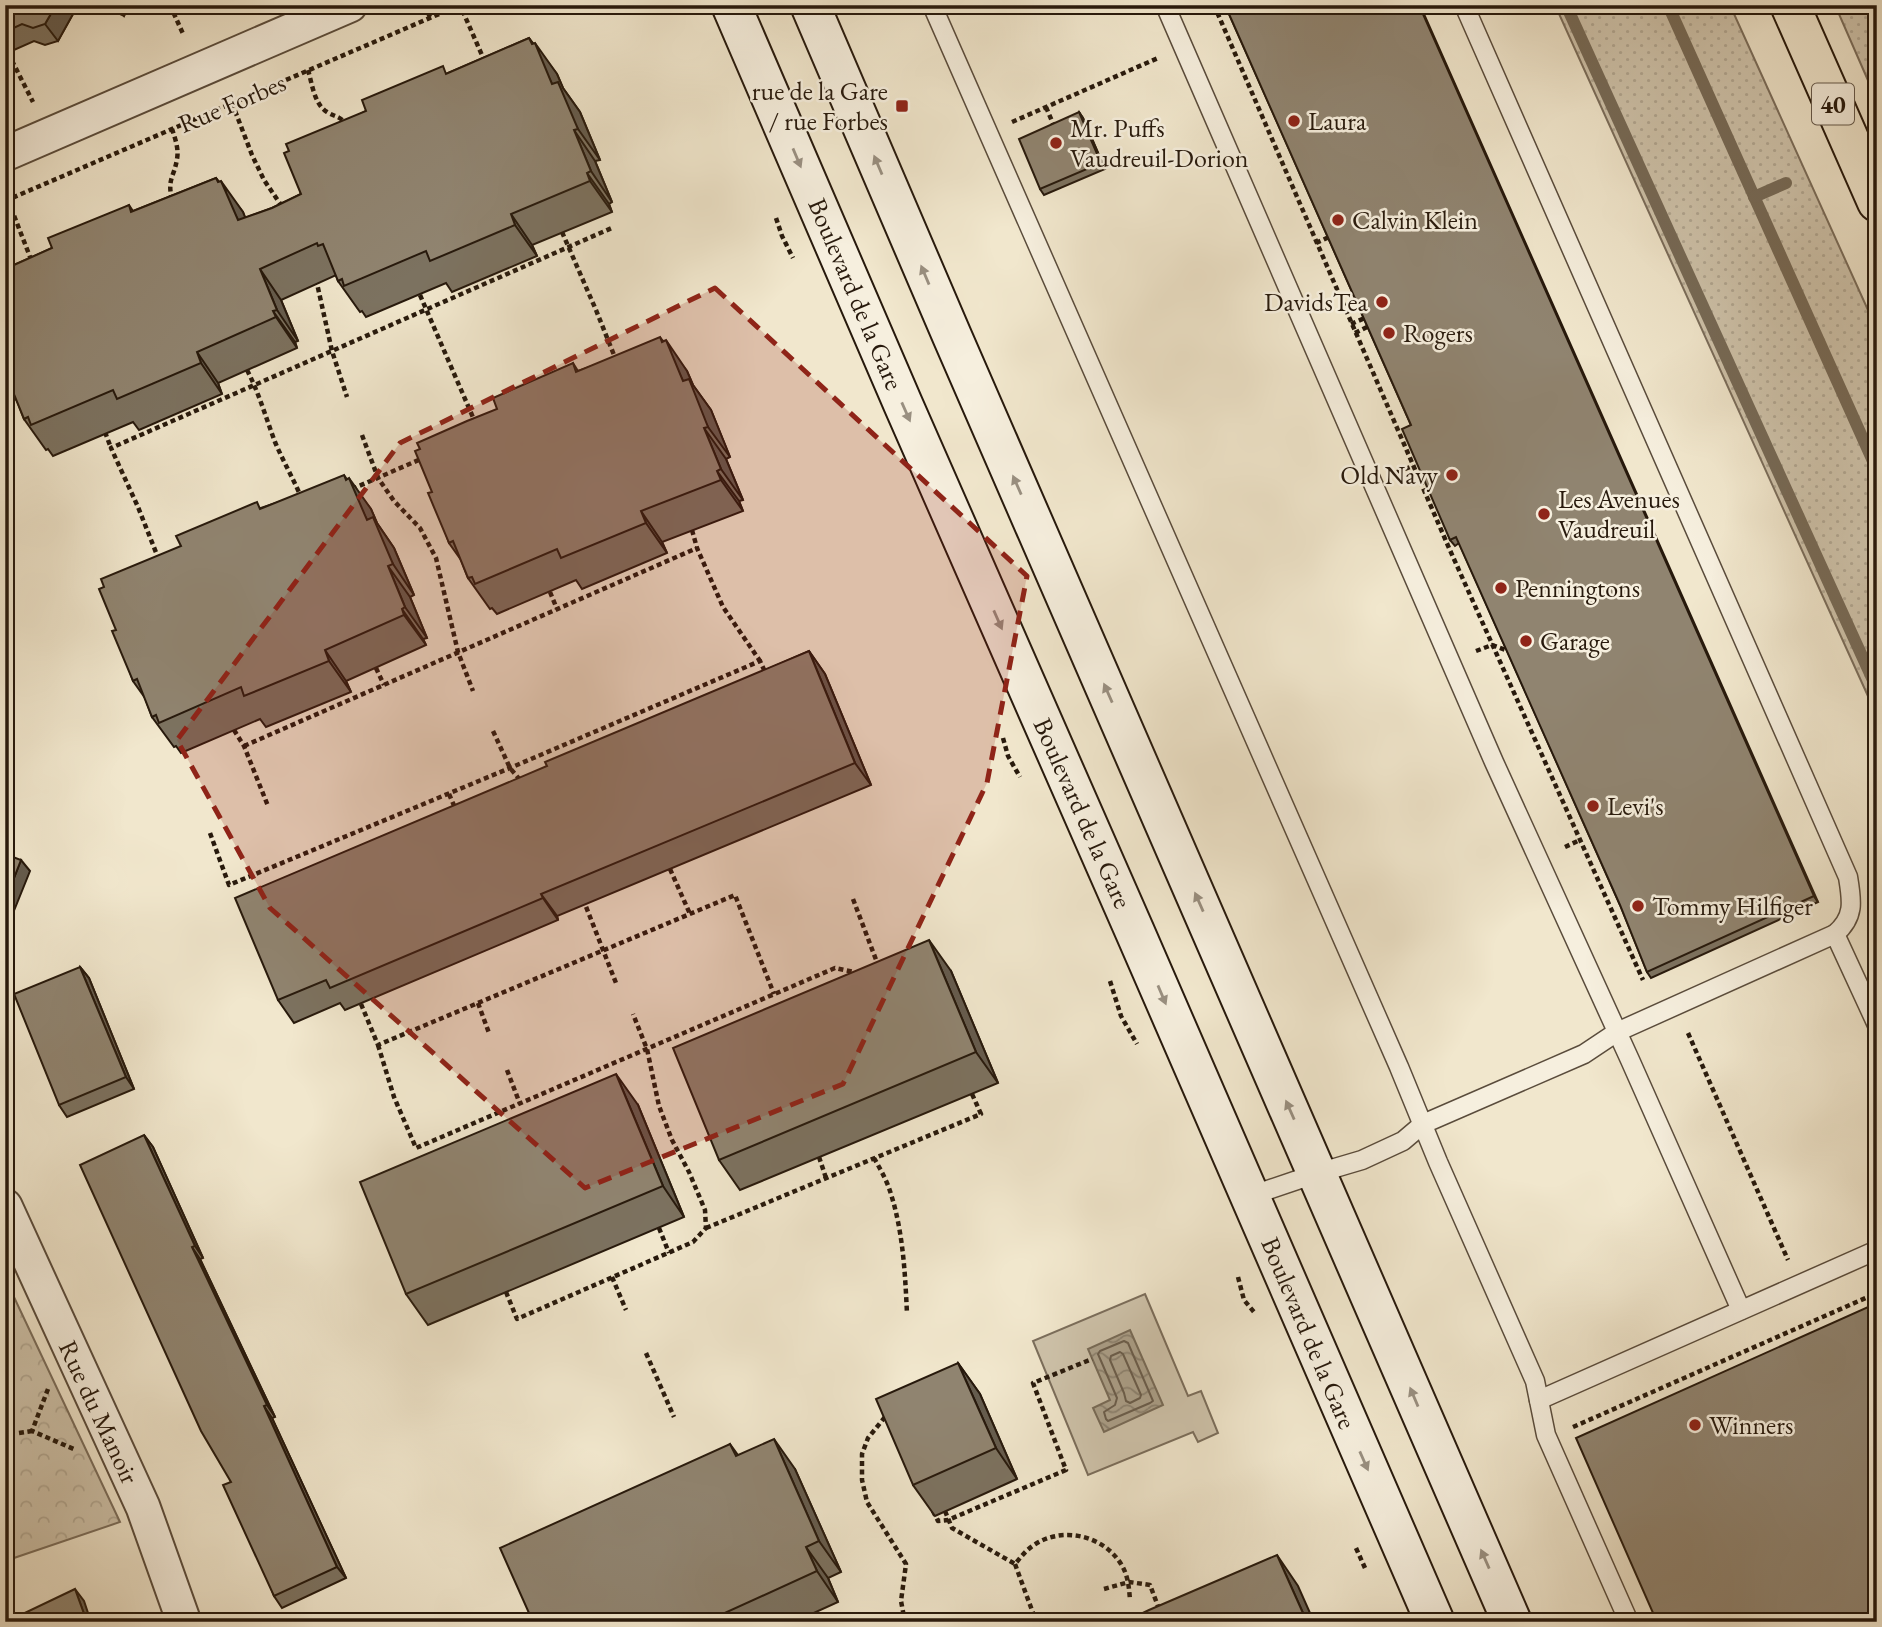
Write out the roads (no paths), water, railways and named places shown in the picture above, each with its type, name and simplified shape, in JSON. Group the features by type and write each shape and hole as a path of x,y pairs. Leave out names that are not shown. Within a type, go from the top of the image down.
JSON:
{"highway":[{"name":"40","path":"1790,5 1877,202"}],"main road":[{"name":"Boulevard de la Gare","path":"731,5 1435,1622"},
{"path":"810,5 1512,1622"}],"street":[{"name":"Rue Forbes","path":"5,154 350,5"},
{"name":"Rue du Manoir","path":"5,1206 143,1507 184,1622"}],"lane":[{"path":"932,5 1535,1381 1546,1435 1629,1622"},
{"path":"1164,5 1494,762 1741,1310"},
{"path":"1250,1196 1362,1160 1403,1141 1423,1124 1584,1054 1617,1032 1835,934 1844,926 1850,914 1852,898 1849,877 1464,5"},
{"path":"1835,934 1877,1026"},
{"path":"1539,1400 1877,1250"}],"water":[{"path":"1130,1330 1163,1405 1104,1432 1093,1408 1110,1400 1088,1349"}],"waterway":[{"path":"1566,5 1877,689"},
{"path":"1668,5 1877,470"},
{"path":"1754,197 1786,183"}],"place":[{"name":"rue de la Gare / rue Forbes","path":"902,106"},
{"name":"Laura","path":"1294,121"},
{"name":"Mr. Puffs Vaudreuil-Dorion","path":"1056,143"},
{"name":"Calvin Klein","path":"1338,220"},
{"name":"DavidsTea","path":"1382,302"},
{"name":"Rogers","path":"1389,333"},
{"name":"Old Navy","path":"1452,475"},
{"name":"Les Avenues Vaudreuil","path":"1544,514"},
{"name":"Penningtons","path":"1501,588"},
{"name":"Garage","path":"1526,641"},
{"name":"Levi's","path":"1593,806"},
{"name":"Tommy Hilfiger","path":"1638,906"},
{"name":"Winners","path":"1695,1425"}]}
